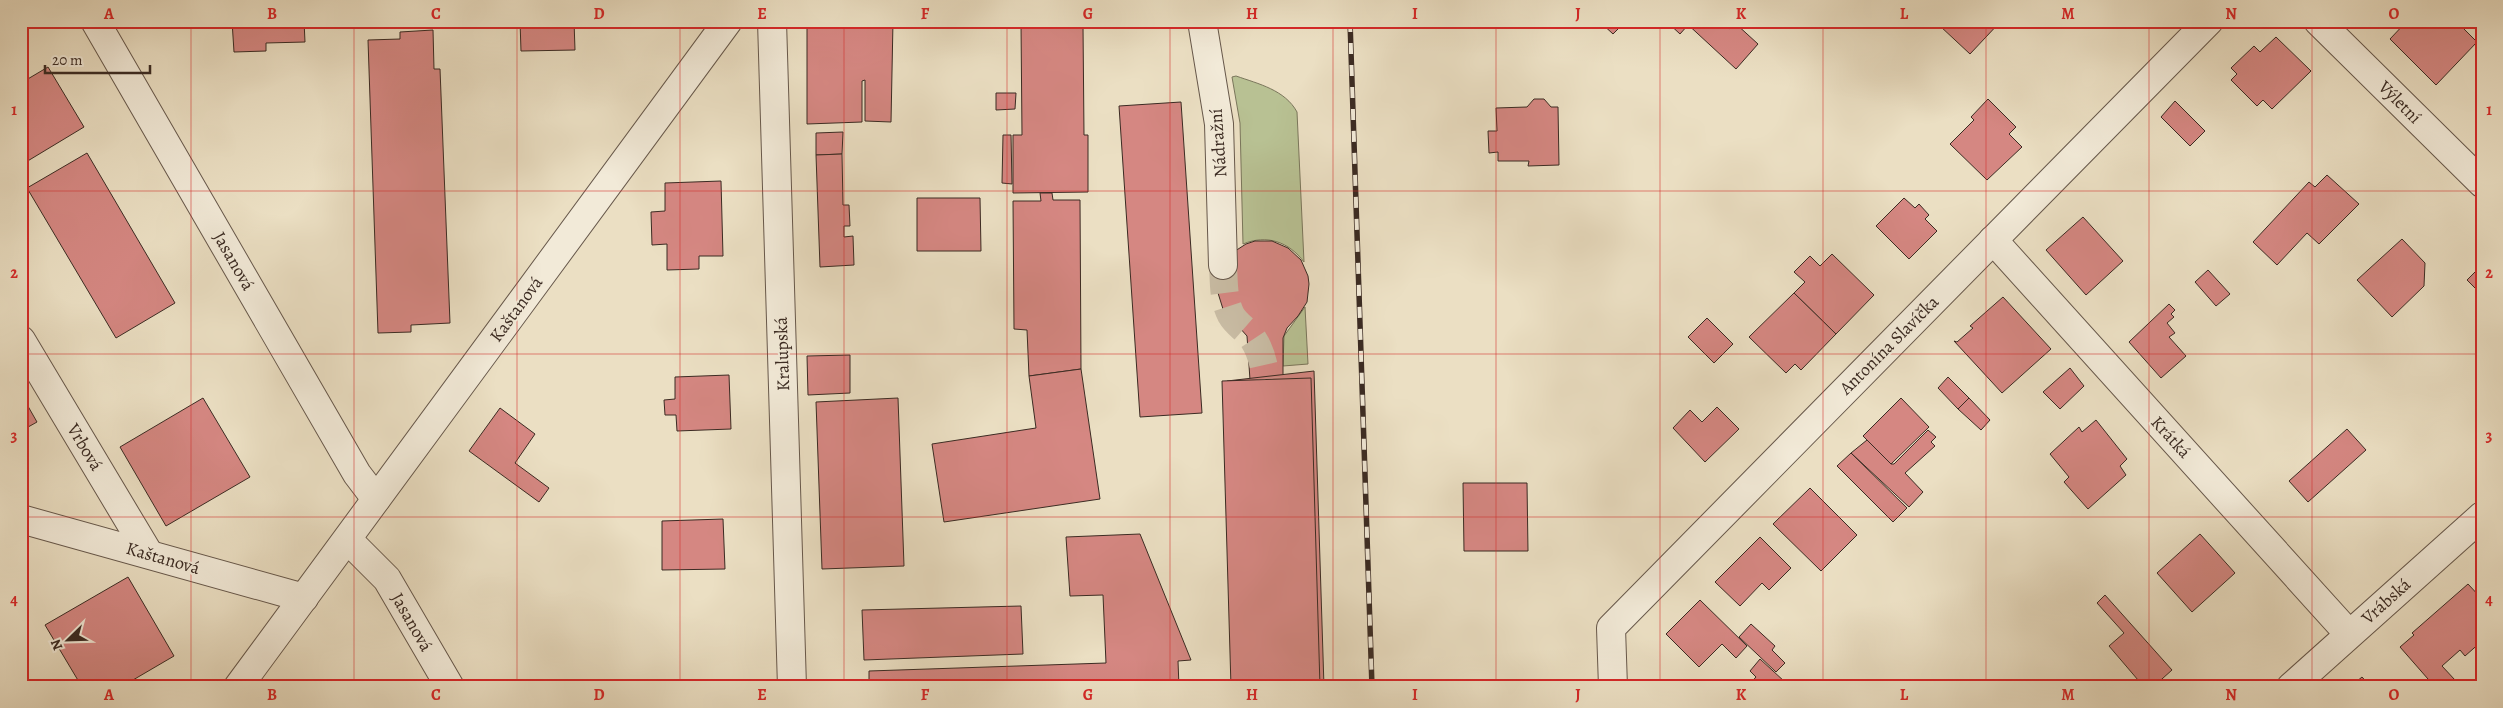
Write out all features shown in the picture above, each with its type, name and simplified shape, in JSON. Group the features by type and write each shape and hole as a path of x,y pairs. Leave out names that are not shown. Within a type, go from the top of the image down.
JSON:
{"street":[{"name":"Jasanová","path":"95,21 357,474 376,499"},
{"name":"Kaštanová","path":"238,687 728,21"},
{"name":"Kralupská","path":"772,21 792,687"},
{"name":"Nádražní","path":"1202,21 1219,124 1223,265"},
{"name":"Antonína Slavíčka","path":"1613,687 1611,628 2209,21"},
{"name":"Výletní","path":"2318,21 2482,183"},
{"name":"Krátká","path":"1993,240 2349,634"},
{"name":"Vrbová","path":"21,340 148,554"},
{"name":"Vrábská","path":"2291,687 2482,516"},
{"name":"Kaštanová","path":"21,519 304,598"},
{"name":"Jasanová","path":"348,540 387,579 450,687"}],"green space":[{"path":"1236,76 1278,93 1292,104 1297,112 1304,262 1292,249 1277,242 1261,240 1243,244 1240,123 1232,77"},
{"path":"1305,307 1308,364 1283,366 1284,336"}],"building":[{"path":"232,21 304,21 305,42 266,43 266,51 234,52"},
{"path":"520,21 574,21 575,50 521,51"},
{"path":"807,21 893,21 891,122 865,121 865,80 862,81 862,122 807,124"},
{"path":"1038,21 1089,21 1089,26 1083,26 1084,135 1088,135 1088,192 1013,193 1013,135 1022,135 1021,24 1038,24"},
{"path":"1599,21 1626,21 1613,34"},
{"path":"1666,21 1684,21 1688,25 1680,34"},
{"path":"1684,21 1721,21 1730,29 1735,23 1758,44 1736,69"},
{"path":"1944,21 2001,21 1970,54 1940,26"},
{"path":"2407,21 2456,21 2477,42 2436,85 2390,39"},
{"path":"433,30 434,69 440,69 450,323 411,325 411,332 378,333 368,40 400,39 400,32"},
{"path":"2276,37 2311,71 2272,109 2263,100 2257,106 2231,80 2237,74 2231,68 2254,46 2260,52"},
{"path":"48,67 84,127 21,165 21,83"},
{"path":"996,93 1016,93 1015,109 996,110"},
{"path":"1534,99 1544,99 1551,107 1558,107 1559,165 1528,166 1529,161 1498,161 1498,152 1489,153 1488,131 1497,131 1496,108 1527,107"},
{"path":"1988,99 2016,127 2009,134 2022,147 1987,180 1950,144 1974,120 1971,117"},
{"path":"2175,101 2205,131 2190,146 2161,117"},
{"path":"1181,102 1202,413 1140,417 1119,106"},
{"path":"843,132 842,154 816,155 816,133"},
{"path":"1003,135 1011,135 1012,184 1002,183"},
{"path":"87,153 175,303 116,338 27,188"},
{"path":"842,154 843,205 849,205 850,226 844,226 844,237 853,236 854,265 820,267 816,155"},
{"path":"2327,175 2359,204 2319,244 2307,233 2277,265 2253,242 2309,182 2315,187"},
{"path":"721,181 723,256 699,256 699,269 667,270 667,244 652,245 651,212 665,211 665,183"},
{"path":"1040,193 1052,193 1053,200 1080,200 1081,369 1029,376 1027,330 1014,329 1013,201 1041,201"},
{"path":"917,198 980,198 981,251 917,251"},
{"path":"1904,198 1915,208 1919,204 1929,215 1925,219 1937,231 1909,259 1876,226"},
{"path":"2083,217 2123,261 2086,295 2046,250"},
{"path":"2402,239 2425,263 2424,286 2392,317 2357,280"},
{"path":"1255,241 1272,241 1288,248 1301,260 1308,276 1307,302 1287,328 1283,338 1283,379 1250,380 1247,336 1223,309 1218,293 1219,276 1232,253 1246,244"},
{"path":"1832,254 1874,295 1836,334 1794,293 1805,282 1794,272 1810,256 1820,266"},
{"path":"2482,265 2482,295 2467,280"},
{"path":"2208,270 2230,294 2216,306 2195,282"},
{"path":"1794,293 1836,334 1801,370 1795,364 1786,373 1749,337"},
{"path":"2003,297 2051,349 2002,393 1954,341 1957,342 1973,328 1970,326"},
{"path":"2169,304 2175,310 2171,314 2174,317 2167,323 2175,333 2169,337 2186,356 2161,378 2129,342"},
{"path":"1707,318 1733,344 1714,363 1688,337"},
{"path":"850,355 850,393 808,395 807,356"},
{"path":"2070,368 2084,386 2060,409 2043,392"},
{"path":"1081,369 1100,499 944,522 932,444 1036,428 1029,376"},
{"path":"1314,371 1324,687 1235,687 1227,381"},
{"path":"729,375 731,429 677,431 676,415 665,415 664,400 675,399 675,377"},
{"path":"1948,377 1969,398 1958,409 1938,388"},
{"path":"1311,378 1320,687 1231,687 1222,381"},
{"path":"21,394 37,422 21,431"},
{"path":"203,398 250,477 166,526 120,447"},
{"path":"898,398 904,566 822,569 816,402"},
{"path":"1901,398 1929,427 1891,464 1863,436"},
{"path":"1969,398 1990,420 1981,430 1958,409"},
{"path":"1717,407 1739,429 1705,462 1673,428 1690,410 1702,422"},
{"path":"500,408 535,434 515,463 549,488 539,502 469,451"},
{"path":"2096,420 2127,459 2120,466 2126,475 2088,509 2064,482 2069,477 2050,454 2079,427 2082,432"},
{"path":"2347,429 2366,450 2308,502 2289,481"},
{"path":"1928,430 1936,437 1931,442 1935,446 1905,473 1923,492 1909,507 1851,453 1867,440 1891,464 1894,464"},
{"path":"1851,453 1907,508 1893,522 1837,466"},
{"path":"1463,483 1527,483 1528,551 1464,551"},
{"path":"1810,488 1857,535 1821,571 1773,524"},
{"path":"723,519 725,569 662,570 662,521"},
{"path":"1140,534 1191,660 1178,661 1179,687 869,687 869,671 1106,663 1103,595 1070,596 1066,537"},
{"path":"2200,534 2235,573 2192,612 2157,573"},
{"path":"1760,537 1791,568 1769,590 1762,583 1740,606 1715,582"},
{"path":"128,577 174,656 121,687 82,687 45,625"},
{"path":"2468,584 2482,599 2482,641 2465,656 2460,650 2442,666 2455,680 2447,687 2435,687 2400,647 2414,635 2412,633"},
{"path":"2105,595 2172,670 2153,687 2144,687 2109,646 2124,633 2097,603"},
{"path":"1700,600 1747,646 1736,658 1722,644 1699,667 1666,634"},
{"path":"1021,606 1023,654 864,660 862,610"},
{"path":"1751,624 1775,646 1772,650 1785,663 1776,672 1739,637"},
{"path":"1760,659 1785,682 1781,687 1747,687 1756,677 1750,671"},
{"path":"2362,677 2371,687 2350,687"}],"tunnel":[{"path":"1223,265 1224,290 1228,309 1233,318 1250,335 1259,350 1266,379"}],"railway":[{"path":"1350,21 1372,687"}]}
